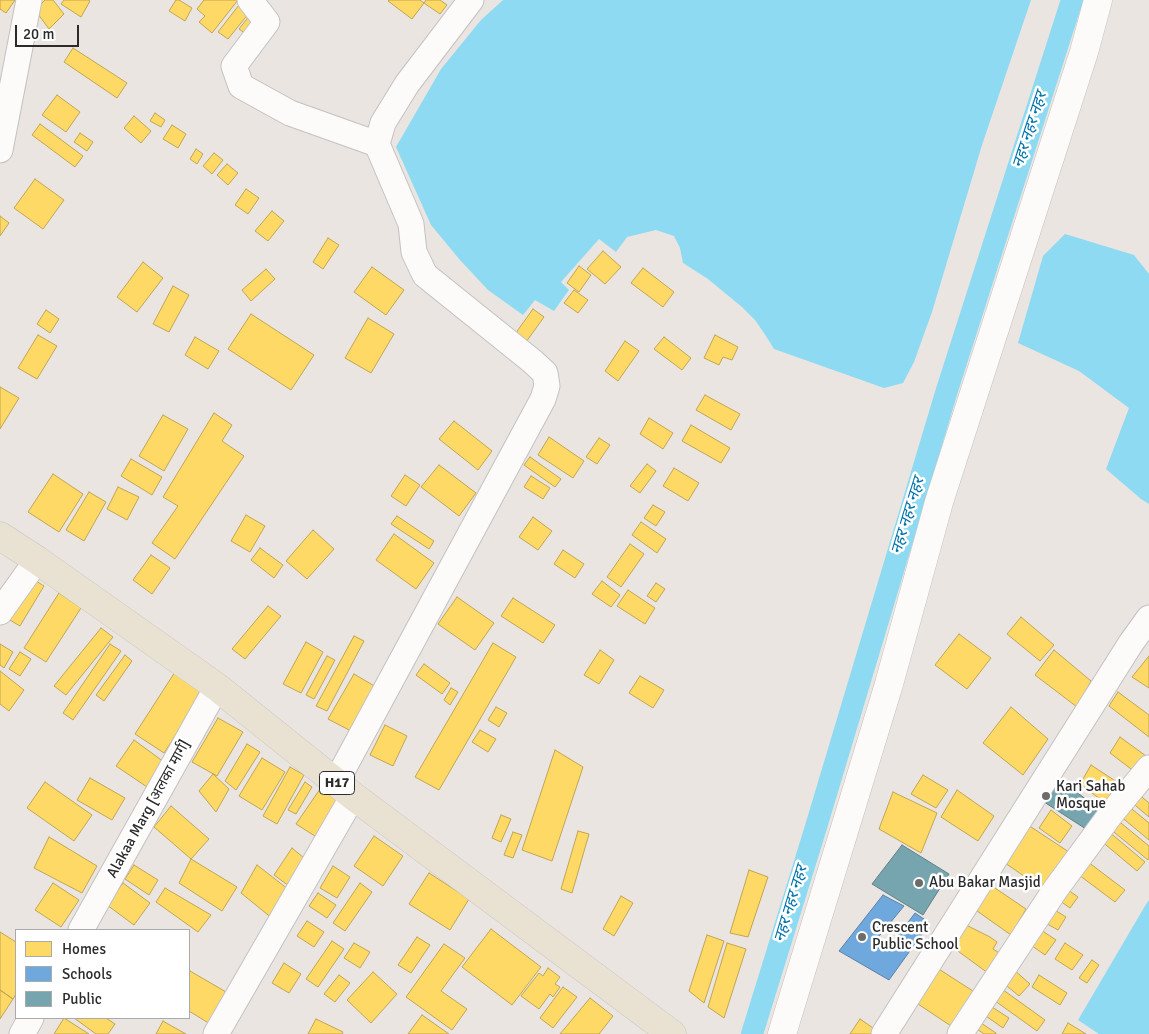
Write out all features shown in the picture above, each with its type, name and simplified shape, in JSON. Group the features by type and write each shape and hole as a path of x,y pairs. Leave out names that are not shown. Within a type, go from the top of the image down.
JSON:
{"main road":[{"path":"782,1034 888,684 939,502 1084,52 1098,0"},
{"name":"H17","path":"0,536 217,687 345,789 672,1034"}],"street":[{"path":"0,150 5,102 29,0"},
{"path":"250,0 267,22 234,66 241,86 290,113 377,144"},
{"path":"216,1034 345,789 543,399 547,386 545,373 532,361 425,275 414,252 411,224 377,144 383,123 407,84 471,0"},
{"path":"0,612 37,560"},
{"path":"884,1034 1131,643 1149,618"},
{"name":"Alakaa Marg [अलका मार्ग]","path":"82,929 217,687"},
{"path":"960,1034 1055,890 1149,768"},
{"path":"22,1034 30,1019"}],"water":[{"path":"503,0 1031,0 982,145 932,312 914,362 903,383 884,388 774,349 755,320 742,307 708,279 683,263 680,248 674,236 656,230 627,237 616,252 599,239 561,282 569,290 554,311 535,300 523,315 488,290 431,225 396,147 441,69 481,20"},
{"path":"1065,234 1134,255 1149,274 1149,504 1106,469 1129,408 1079,371 1018,343 1043,256"},
{"path":"1149,900 1149,1034 1099,1034 1078,1020"}],"building: Homes":[{"path":"0,0 15,0 6,13 0,9"},
{"path":"45,0 53,0 64,14 49,29 35,10"},
{"path":"64,0 90,1 81,17 61,4"},
{"path":"176,0 192,8 185,21 169,11"},
{"path":"204,0 238,0 212,33 199,22 205,16 197,9"},
{"path":"389,0 420,0 424,3 412,19"},
{"path":"426,0 440,0 447,5 440,14 424,3"},
{"path":"239,5 249,13 228,39 218,32"},
{"path":"250,15 260,22 249,36 239,29"},
{"path":"73,48 127,83 117,98 64,62"},
{"path":"57,95 80,112 66,132 42,115"},
{"path":"155,113 165,120 161,127 150,121"},
{"path":"134,116 151,131 141,143 124,128"},
{"path":"40,124 83,156 75,167 32,135"},
{"path":"172,125 186,134 178,148 163,139"},
{"path":"80,133 93,142 87,151 74,142"},
{"path":"196,149 203,154 197,164 190,159"},
{"path":"214,153 223,160 212,174 203,166"},
{"path":"227,164 238,173 228,185 217,175"},
{"path":"35,179 64,200 43,229 14,208"},
{"path":"246,189 259,198 248,214 235,205"},
{"path":"272,211 284,221 268,241 255,231"},
{"path":"0,216 9,223 0,236"},
{"path":"328,238 339,245 323,269 313,262"},
{"path":"603,251 621,267 605,284 587,269"},
{"path":"143,262 163,278 137,312 117,297"},
{"path":"579,266 591,275 579,292 567,283"},
{"path":"372,267 404,290 386,315 354,292"},
{"path":"643,268 674,292 663,307 631,283"},
{"path":"266,269 275,279 251,301 242,290"},
{"path":"173,286 189,295 169,332 153,324"},
{"path":"574,290 588,300 578,313 564,303"},
{"path":"533,309 544,317 526,342 515,334"},
{"path":"46,310 59,319 50,333 37,324"},
{"path":"251,314 314,355 291,390 228,349"},
{"path":"368,318 394,334 371,373 345,358"},
{"path":"38,335 57,346 37,379 18,368"},
{"path":"715,335 738,347 732,360 723,357 719,365 704,358"},
{"path":"195,337 219,351 208,369 185,355"},
{"path":"664,337 691,358 682,370 654,349"},
{"path":"625,341 639,351 618,381 605,371"},
{"path":"0,387 19,398 0,429"},
{"path":"705,395 740,414 731,430 696,410"},
{"path":"214,413 232,425 222,441 244,456 175,559 152,543 178,506 163,497"},
{"path":"163,415 188,429 164,471 139,456"},
{"path":"649,418 673,433 663,449 640,434"},
{"path":"454,421 492,451 478,470 439,439"},
{"path":"691,425 730,448 721,463 682,441"},
{"path":"549,437 584,461 573,478 538,455"},
{"path":"599,438 610,445 597,464 586,457"},
{"path":"530,457 561,479 555,487 524,465"},
{"path":"131,459 162,477 152,495 121,476"},
{"path":"647,464 656,471 640,493 630,486"},
{"path":"439,465 476,493 459,516 421,487"},
{"path":"674,468 699,483 688,501 663,486"},
{"path":"53,474 83,494 59,532 28,512"},
{"path":"405,475 420,485 406,506 391,496"},
{"path":"531,476 550,488 543,499 524,487"},
{"path":"118,487 139,497 127,520 107,509"},
{"path":"89,492 106,502 84,541 66,530"},
{"path":"653,505 665,512 656,526 644,518"},
{"path":"246,515 265,526 250,552 231,541"},
{"path":"397,516 434,541 429,549 391,524"},
{"path":"533,517 552,531 538,550 519,537"},
{"path":"641,522 666,539 657,553 632,535"},
{"path":"313,530 334,549 307,579 286,561"},
{"path":"394,534 434,563 416,589 376,560"},
{"path":"630,544 644,554 621,587 607,577"},
{"path":"260,548 283,565 274,578 251,560"},
{"path":"563,550 584,564 575,578 554,564"},
{"path":"151,555 170,568 152,594 133,580"},
{"path":"28,576 44,586 20,626 3,616"},
{"path":"602,581 620,595 611,607 592,594"},
{"path":"656,583 665,589 656,602 647,596"},
{"path":"628,590 655,608 645,624 617,606"},
{"path":"59,593 81,608 46,662 24,648"},
{"path":"457,597 494,623 475,650 438,624"},
{"path":"513,598 555,625 543,643 501,616"},
{"path":"268,606 281,616 245,659 232,649"},
{"path":"1021,617 1054,645 1040,661 1007,634"},
{"path":"101,628 113,637 66,695 54,686"},
{"path":"959,634 991,658 967,689 935,665"},
{"path":"354,636 364,641 327,711 316,706"},
{"path":"306,642 323,652 301,693 283,684"},
{"path":"493,643 516,657 439,790 415,777"},
{"path":"0,644 13,652 4,668 0,665"},
{"path":"110,644 121,651 73,720 63,713"},
{"path":"600,650 614,660 599,684 584,675"},
{"path":"1054,650 1091,681 1077,707 1035,675"},
{"path":"20,652 31,659 20,676 9,669"},
{"path":"125,655 132,661 104,701 96,695"},
{"path":"327,656 335,660 314,699 306,695"},
{"path":"1149,656 1149,688 1132,677"},
{"path":"424,664 450,683 442,694 416,675"},
{"path":"0,671 24,690 9,711 0,704"},
{"path":"175,672 205,690 164,753 135,734"},
{"path":"354,674 376,687 351,731 328,719"},
{"path":"640,676 664,690 653,708 629,693"},
{"path":"451,688 458,692 450,705 444,700"},
{"path":"1118,692 1149,715 1149,737 1109,706"},
{"path":"496,707 507,713 499,727 488,720"},
{"path":"1011,707 1048,739 1023,775 983,743"},
{"path":"218,718 243,732 217,776 192,762"},
{"path":"385,725 407,736 393,766 370,755"},
{"path":"480,730 496,739 488,752 472,742"},
{"path":"1120,737 1146,756 1135,772 1110,753"},
{"path":"134,740 164,762 147,787 116,766"},
{"path":"247,744 260,752 236,790 225,781"},
{"path":"555,750 583,767 552,861 522,850"},
{"path":"262,758 285,772 262,810 239,796"},
{"path":"1091,765 1123,786 1108,805 1080,784"},
{"path":"290,767 304,775 277,824 263,816"},
{"path":"213,774 229,789 216,812 199,791"},
{"path":"923,775 948,790 936,808 911,794"},
{"path":"90,778 125,798 112,820 77,800"},
{"path":"45,782 92,815 74,841 27,808"},
{"path":"305,782 312,787 296,814 288,810"},
{"path":"320,789 342,803 318,838 296,824"},
{"path":"957,790 994,816 978,841 941,817"},
{"path":"893,792 937,813 921,853 879,829"},
{"path":"1136,792 1149,803 1149,817 1129,800"},
{"path":"1127,805 1149,823 1149,840 1119,815"},
{"path":"171,806 209,839 191,859 154,827"},
{"path":"1051,810 1072,826 1060,843 1039,828"},
{"path":"501,815 511,819 501,842 492,838"},
{"path":"1116,819 1149,846 1148,860 1109,828"},
{"path":"1025,823 1072,854 1046,891 1002,861"},
{"path":"578,831 589,834 572,893 561,889"},
{"path":"1108,831 1145,862 1137,871 1100,840"},
{"path":"513,832 522,835 513,858 504,855"},
{"path":"374,836 403,856 383,886 354,866"},
{"path":"49,837 97,866 82,893 34,868"},
{"path":"292,848 310,863 293,889 274,875"},
{"path":"191,859 237,887 222,911 179,883"},
{"path":"1084,859 1125,890 1115,902 1075,872"},
{"path":"134,865 158,880 149,895 125,879"},
{"path":"257,865 293,893 273,919 241,893"},
{"path":"333,866 350,877 337,898 320,888"},
{"path":"749,870 768,877 748,937 730,933"},
{"path":"429,873 469,899 450,930 409,904"},
{"path":"986,882 1026,909 1011,935 970,906"},
{"path":"53,883 79,900 61,927 35,910"},
{"path":"123,883 150,903 134,925 107,905"},
{"path":"360,883 372,892 345,931 333,923"},
{"path":"1064,887 1078,897 1070,908 1056,898"},
{"path":"165,888 211,915 198,932 156,902"},
{"path":"318,893 336,905 327,918 309,906"},
{"path":"621,896 633,903 614,936 603,929"},
{"path":"1050,907 1066,917 1058,930 1042,921"},
{"path":"307,921 324,932 314,947 297,936"},
{"path":"964,924 997,942 993,949 1004,956 992,976 951,946"},
{"path":"1038,928 1056,940 1045,955 1028,943"},
{"path":"491,929 541,967 512,1005 462,967"},
{"path":"0,932 15,941 15,996 13,999 0,990"},
{"path":"707,935 724,941 704,1003 689,991"},
{"path":"417,937 430,945 411,973 398,965"},
{"path":"332,941 344,949 318,987 306,979"},
{"path":"354,943 370,952 360,968 344,958"},
{"path":"727,943 746,949 724,1018 708,1007"},
{"path":"1065,943 1083,955 1072,970 1055,959"},
{"path":"444,944 465,958 441,991 467,1009 452,1030 406,997"},
{"path":"1092,960 1099,965 1087,983 1079,978"},
{"path":"284,963 301,974 289,993 272,983"},
{"path":"931,964 976,993 954,1028 909,998"},
{"path":"548,968 560,977 555,984 560,987 553,997 550,994 539,1009 521,996 539,973 543,976"},
{"path":"1013,969 1030,984 1019,996 1002,982"},
{"path":"190,971 233,996 215,1027 190,1012"},
{"path":"373,972 397,994 371,1023 347,1000"},
{"path":"339,975 350,983 335,1002 324,994"},
{"path":"1039,975 1067,993 1060,1005 1032,987"},
{"path":"563,987 577,997 553,1028 540,1018"},
{"path":"999,987 1045,1020 1037,1031 991,998"},
{"path":"0,990 13,999 0,1019"},
{"path":"590,998 613,1016 599,1034 560,1034"},
{"path":"989,1005 1009,1018 1003,1028 983,1014"},
{"path":"422,1015 449,1034 408,1034"},
{"path":"63,1019 66,1019 89,1034 54,1034"},
{"path":"75,1019 108,1019 115,1024 108,1034 96,1034"},
{"path":"316,1019 343,1032 342,1034 308,1034"},
{"path":"860,1019 876,1030 873,1034 850,1034"},
{"path":"163,1021 168,1024 186,1034 156,1034"},
{"path":"978,1021 996,1034 984,1034 974,1027"},
{"path":"1068,1023 1086,1034 1062,1034"}],"building: Schools":[{"path":"883,895 904,906 876,940 891,945 915,913 930,923 889,980 839,951"}],"building: Public":[{"path":"1056,777 1102,811 1089,831 1041,800"},
{"path":"902,845 949,874 923,915 872,884"}],"waterway":[{"name":"नहर नहर नहर","path":"752,1034 947,390 1072,0"}],"place":[{"name":"Kari Sahab Mosque","path":"1046,796"},
{"name":"Abu Bakar Masjid","path":"919,883"},
{"name":"Crescent Public School","path":"862,937"}]}
